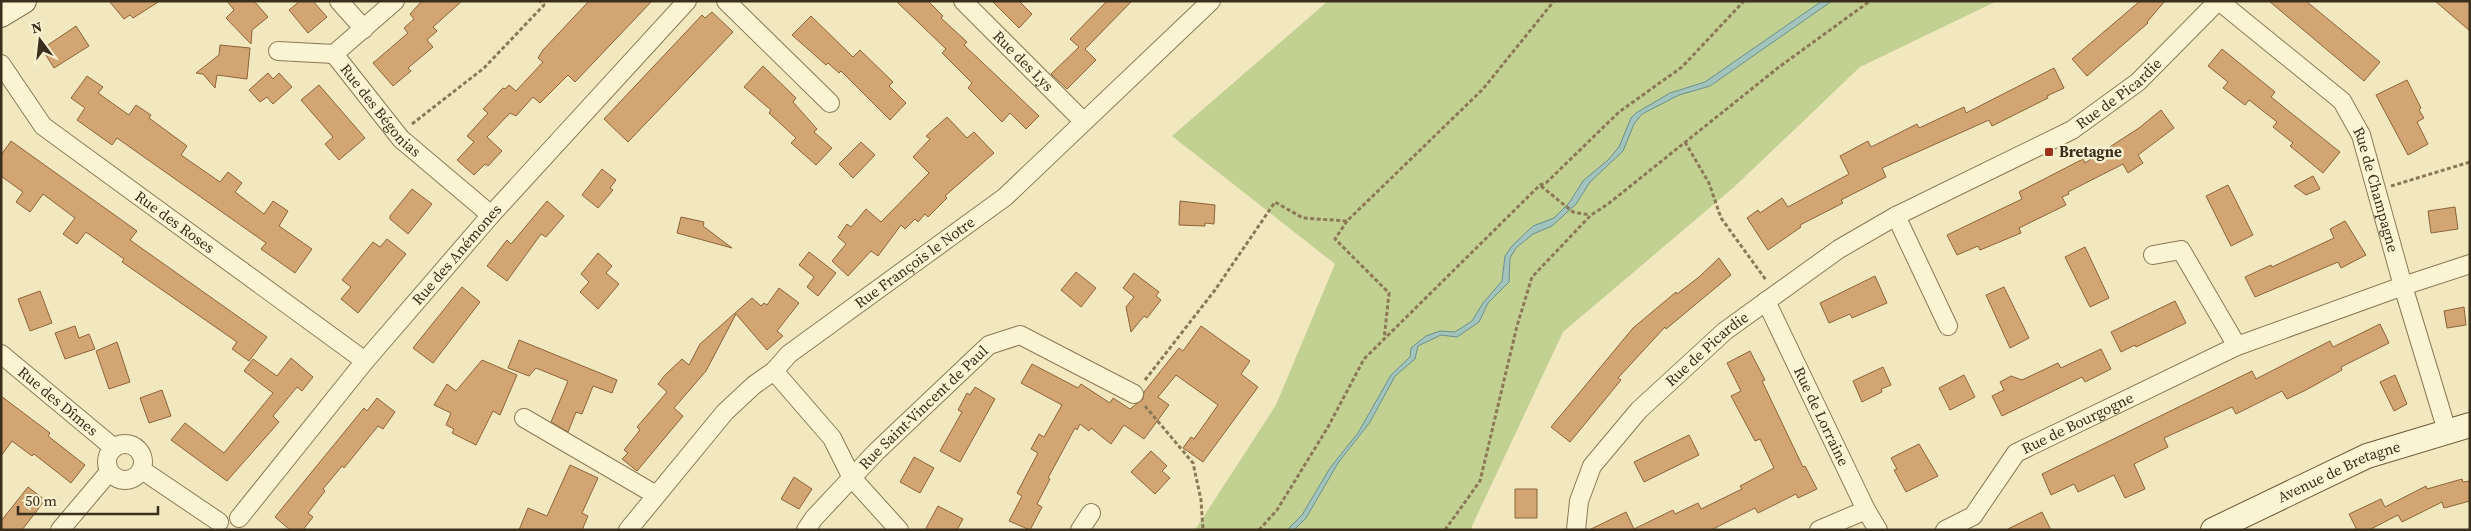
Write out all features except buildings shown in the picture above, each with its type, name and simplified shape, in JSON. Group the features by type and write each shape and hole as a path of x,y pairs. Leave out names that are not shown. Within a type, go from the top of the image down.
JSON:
{"street":[{"path":"1,15 24,1"},
{"path":"339,1 364,29"},
{"name":"Rue des Bégonias","path":"395,1 334,54 398,136 491,215"},
{"name":"Rue des Anémones","path":"244,524 366,361 491,215 687,1"},
{"path":"726,1 830,102"},
{"name":"Rue des Lys","path":"963,1 1083,121"},
{"name":"Rue François le Notre","path":"628,530 725,412 754,385 774,371 789,354 1004,197 1211,1"},
{"name":"Rue de Champagne","path":"2219,1 2342,101 2361,135 2403,286 2459,428"},
{"name":"Rue de Picardie","path":"1576,530 1579,502 1592,466 1639,410 1725,331 1839,249 1896,216 2072,130 2138,82 2219,1"},
{"path":"278,51 334,54"},
{"name":"Rue des Roses","path":"1,64 43,126 366,361"},
{"path":"1896,216 1948,326"},
{"path":"2152,255 2181,250 2237,346"},
{"path":"2403,286 2470,264"},
{"name":"Rue de Bourgogne","path":"1945,530 1973,516 2016,454 2237,346 2403,286"},
{"name":"Rue de Lorraine","path":"1770,297 1866,510 1878,530"},
{"name":"Rue Saint-Vincent de Paul","path":"806,530 814,518 876,452 990,345 1020,336 1134,394"},
{"name":"Rue des Dîmes","path":"1,354 114,448"},
{"path":"774,371 832,438 852,478 899,530"},
{"path":"524,418 656,495"},
{"name":"Avenue de Bretagne","path":"2213,530 2367,456 2459,428"},
{"path":"127,444 138,448 144,459 142,470 138,476 127,480 120,480 109,472 107,461 114,448 127,444"},
{"path":"142,470 217,526 226,518 244,524"},
{"path":"60,530 109,472"},
{"path":"1819,530 1866,510"},
{"path":"1080,530 1092,513"}],"path":[{"path":"398,136 443,98 484,68 544,5 540,1"},
{"path":"1384,340 1389,292 1335,240 1347,221 1483,89 1554,1"},
{"path":"1259,530 1282,502 1328,427 1364,359 1540,186 1546,183 1619,112 1682,67 1744,1"},
{"path":"1444,530 1480,481 1517,326 1532,277 1591,215 1608,204 1779,66 1870,1"},
{"path":"1685,142 1709,183 1721,218 1770,297"},
{"path":"2376,190 2470,162"},
{"path":"1540,186 1573,212 1591,215"},
{"path":"1203,530 1201,500 1193,463 1134,394 1216,290 1275,202 1303,218 1347,221"}],"green space":[{"path":"1328,1 1997,1 1860,67 1733,188 1563,332 1472,526 1472,530 1195,530 1276,405 1335,264 1172,136"}],"water":[{"path":"1822,1 1832,1 1710,86 1679,95 1642,114 1634,124 1623,151 1590,182 1576,204 1552,226 1533,234 1516,248 1510,258 1509,282 1488,303 1479,322 1457,337 1441,335 1418,346 1415,359 1395,376 1370,422 1338,463 1306,518 1294,530 1287,530 1302,515 1330,468 1358,433 1391,375 1410,357 1411,348 1426,336 1440,331 1455,332 1472,321 1483,303 1502,281 1505,256 1512,246 1533,226 1554,218 1569,203 1583,181 1608,160 1619,147 1631,118 1636,113 1670,93 1705,82"}],"place":[{"name":"Bretagne","path":"2049,152"}]}
